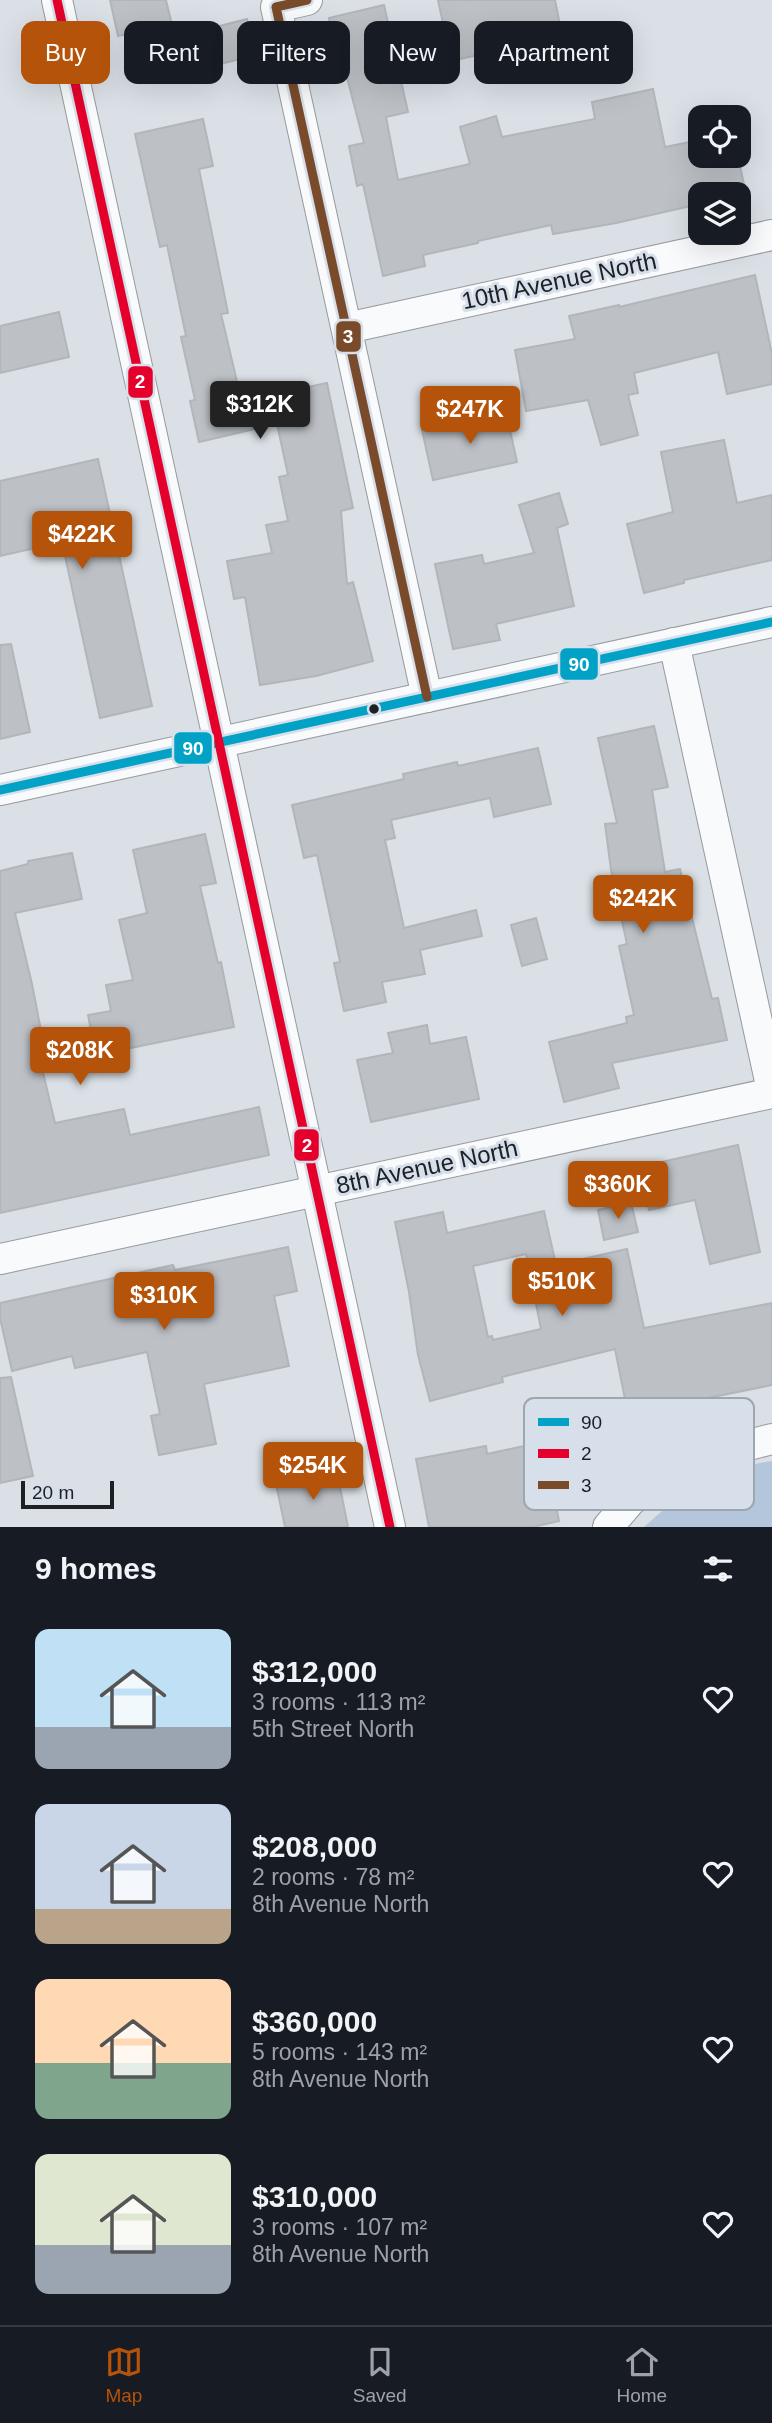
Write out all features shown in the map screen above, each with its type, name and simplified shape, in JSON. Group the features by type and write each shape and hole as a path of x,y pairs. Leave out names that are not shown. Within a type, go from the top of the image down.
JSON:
{"street":[{"path":"57,0 390,1527"},
{"path":"307,0 276,7 428,697"},
{"name":"10th Avenue North","path":"347,328 772,235"},
{"path":"0,790 772,622"},
{"path":"674,643 772,1092"},
{"name":"8th Avenue North","path":"0,1259 552,1142 772,1092"},
{"path":"754,1443 772,1438"},
{"path":"608,1527 622,1510"}],"shaded area":[{"path":"772,1461 772,1527 644,1527 664,1510 754,1510 754,1464"}],"building":[{"path":"110,0 166,0 171,21 124,21 124,35 118,36"},
{"path":"438,0 555,0 559,21 474,21 474,56 460,59 460,21 442,21"},
{"path":"384,5 388,21 364,21 364,84 402,84 408,112 386,117 398,180 470,164 460,127 496,116 502,137 595,119 592,102 653,89 665,147 688,142 688,168 741,168 743,182 688,182 688,207 553,234 551,225 478,241 423,255 425,266 383,276 363,184 357,186 349,146 364,143 349,84 350,21 330,21 329,18"},
{"path":"237,22 237,60 223,63 223,25"},
{"path":"203,119 213,166 199,169 228,313 221,314 239,390 253,387 256,398 327,383 353,508 341,511 347,584 353,582 373,661 316,676 260,685 245,597 234,599 227,561 272,553 266,525 288,521 279,477 288,475 277,424 199,442 190,401 195,400 181,337 186,336 167,245 160,247 135,134"},
{"path":"755,275 772,354 772,384 727,394 718,352 634,373 638,393 628,395 638,435 601,445 588,400 526,411 515,350 575,339 569,316"},
{"path":"59,312 69,357 0,373 0,326"},
{"path":"506,412 517,462 433,480 422,430"},
{"path":"724,440 737,503 772,495 772,560 684,580 684,583 644,593 627,524 673,512 661,452"},
{"path":"98,459 152,706 100,718 62,542 0,556 0,481"},
{"path":"559,493 568,524 557,528 574,606 496,624 500,640 453,649 435,564 482,555 484,564 534,553 519,505"},
{"path":"11,644 30,732 0,739 0,645"},
{"path":"654,726 668,787 652,790 665,872 680,869 712,999 718,998 727,1040 612,1063 619,1088 564,1102 549,1042 627,1023 626,1017 634,1015 619,946 627,944 611,870 605,824 617,823 598,738"},
{"path":"538,748 551,804 494,817 490,798 391,820 395,838 385,840 404,928 476,910 482,936 420,950 425,974 382,982 386,1002 344,1011 334,963 340,962 317,855 304,858 292,805 404,779 403,774 457,762 458,766"},
{"path":"205,834 216,883 200,886 218,963 221,962 234,1027 96,1055 88,1015 111,1011 106,985 133,980 119,920 147,913 133,850"},
{"path":"72,853 82,899 15,913 48,1067 42,1068 55,1123 124,1109 130,1135 259,1107 269,1155 0,1213 0,871 28,864 28,861"},
{"path":"536,918 547,959 522,966 511,925"},
{"path":"427,1025 430,1044 466,1037 479,1099 371,1122 357,1060 393,1053 388,1033"},
{"path":"738,1145 760,1252 710,1264 695,1200 649,1210 639,1167"},
{"path":"631,1202 638,1232 604,1240 598,1210"},
{"path":"544,1211 556,1265 627,1249 644,1328 772,1303 772,1385 707,1398 625,1398 615,1349 502,1377 503,1382 430,1401 418,1355 395,1222 443,1212 447,1233","holes":["526,1254 541,1329 493,1340 492,1336 488,1337 473,1266"]},
{"path":"288,1247 297,1291 274,1296 289,1366 204,1384 216,1444 159,1455 151,1416 160,1414 147,1352 75,1368 72,1356 12,1371 0,1318 0,1303 173,1265 175,1270"},
{"path":"11,1377 33,1476 0,1483 0,1378"},
{"path":"486,1446 487,1454 524,1446 524,1510 557,1510 559,1521 533,1527 429,1527 416,1459"},
{"path":"337,1472 348,1527 285,1527 276,1484"}],"transit line":[{"name":"2","path":"57,0 390,1527"},
{"name":"3","path":"307,0 276,7 427,697"},
{"name":"90","path":"0,790 772,622"}]}
